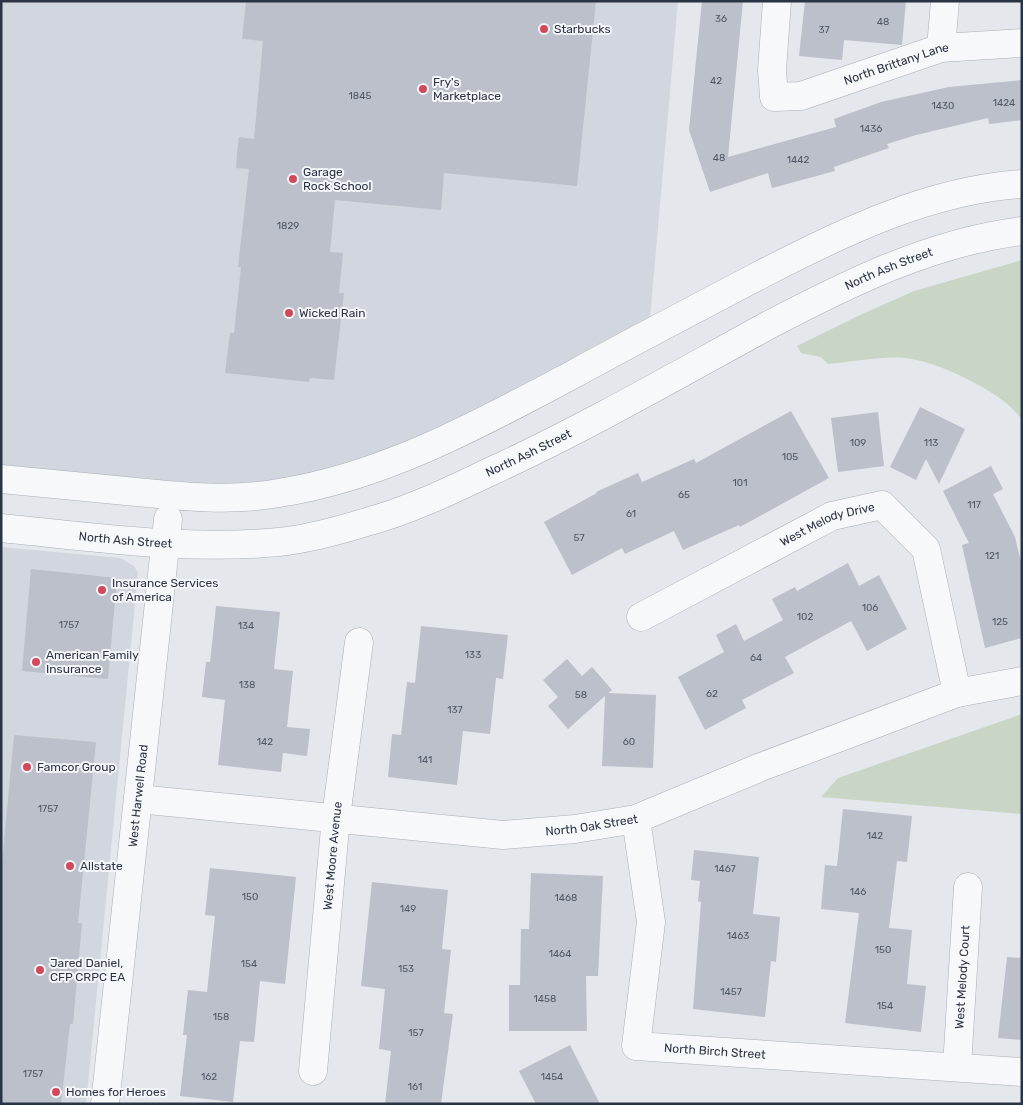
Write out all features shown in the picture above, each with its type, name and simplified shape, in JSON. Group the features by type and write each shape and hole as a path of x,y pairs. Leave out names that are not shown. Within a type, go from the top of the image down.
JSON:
{"street":[{"name":"North Brittany Lane","path":"777,1 772,70 774,97 801,96 941,48 1022,43"},
{"path":"941,48 945,1"},
{"path":"1,479 209,499 279,493 320,485 374,468 430,446 504,411 801,254 876,220 939,199 1002,186 1022,184"},
{"name":"North Ash Street","path":"1,528 167,531 229,544 281,542 373,521 434,498 567,436 817,300 867,275 979,238 1022,231"},
{"name":"West Melody Drive","path":"641,617 832,516 882,505 926,549 956,693"},
{"name":"West Harwell Road","path":"105,1104 167,531"},
{"name":"West Moore Avenue","path":"314,1071 336,818 358,642"},
{"name":"North Oak Street","path":"138,799 503,835 575,829 636,819 762,767 956,693 1022,681"},
{"name":"North Birch Street","path":"636,819 651,922 636,1046 1022,1072"},
{"name":"West Melody Court","path":"957,1067 968,887"}],"shaded area":[{"path":"1,1 678,1 650,318 539,381 447,426 354,461 277,482 217,485 1,466"},
{"path":"1,547 120,558 134,566 138,573 86,1104 1,1104"}],"green space":[{"path":"1022,260 1022,420 1014,410 986,389 934,365 905,358 877,358 828,364 821,357 801,353 797,346 914,291"},
{"path":"1022,714 1022,814 821,797 838,778"}],"building":[{"name":"Fry's Marketplace","path":"246,1 596,1 577,186 444,173 441,210 335,200 330,252 343,253 339,293 344,293 334,380 310,378 309,382 225,373 230,333 234,333 241,267 238,267 249,169 236,168 237,153 239,137 254,139 263,41 242,39"},
{"path":"702,1 743,1 728,157 836,127 834,119 881,102 949,87 1022,80 1022,120 989,124 988,118 916,135 887,144 889,148 834,167 835,171 772,188 768,173 710,192 689,130"},
{"path":"805,1 906,1 902,45 844,40 842,60 799,56"},
{"path":"920,407 965,429 939,484 926,459 916,480 890,467"},
{"path":"791,411 829,478 740,527 739,525 683,550 674,531 625,554 622,548 572,575 544,522 596,492 638,473 642,482 694,459 696,463"},
{"path":"878,412 884,466 838,472 831,418"},
{"path":"991,466 1003,489 993,494 1015,537 1022,566 1022,638 985,648 962,545 969,543 943,491"},
{"path":"848,563 859,586 879,575 907,629 867,651 851,621 785,657 794,673 742,700 746,708 705,730 678,677 724,652 716,635 736,624 744,641 783,620 772,599 795,587 797,591"},
{"path":"31,569 117,578 108,679 22,671"},
{"path":"216,606 280,612 274,669 293,671 287,727 310,729 307,756 283,753 281,772 218,765 225,700 202,697 206,662 210,662"},
{"path":"421,626 508,635 503,679 496,678 490,734 463,731 457,785 388,777 392,734 401,735 407,682 415,683"},
{"path":"567,659 582,676 592,667 612,690 608,693 656,695 653,768 602,766 605,696 568,729 548,706 558,697 543,680"},
{"path":"14,735 96,742 78,923 82,923 73,1024 70,1024 61,1104 1,1104 1,874"},
{"path":"843,809 912,816 907,862 897,861 889,928 912,930 907,984 926,986 921,1032 845,1023 859,913 821,909 825,865 837,866"},
{"path":"694,850 759,857 753,914 780,917 776,962 771,961 765,1017 693,1009 701,902 698,901 700,881 691,880"},
{"path":"210,868 296,877 285,984 260,981 254,1042 240,1041 233,1102 180,1096 187,1035 183,1035 188,990 207,992 215,916 205,915"},
{"path":"531,873 603,876 598,976 586,976 587,1031 509,1031 509,985 520,985 521,929 529,929"},
{"path":"372,882 448,890 442,949 451,950 444,1013 453,1014 441,1104 385,1104 391,1051 379,1049 385,989 361,986"},
{"path":"1007,957 1022,958 1022,1040 998,1038"},
{"path":"570,1045 600,1104 536,1104 519,1071"}],"place":[{"name":"Starbucks","path":"544,29"},
{"name":"Fry's Marketplace","path":"423,89"},
{"name":"Garage Rock School","path":"293,179"},
{"name":"Wicked Rain","path":"289,313"},
{"name":"Insurance Services of America","path":"102,590"},
{"name":"American Family Insurance","path":"36,662"},
{"name":"Famcor Group","path":"27,767"},
{"name":"Allstate","path":"70,866"},
{"name":"Jared Daniel, CFP CRPC EA","path":"40,970"},
{"name":"Homes for Heroes","path":"56,1092"}]}
